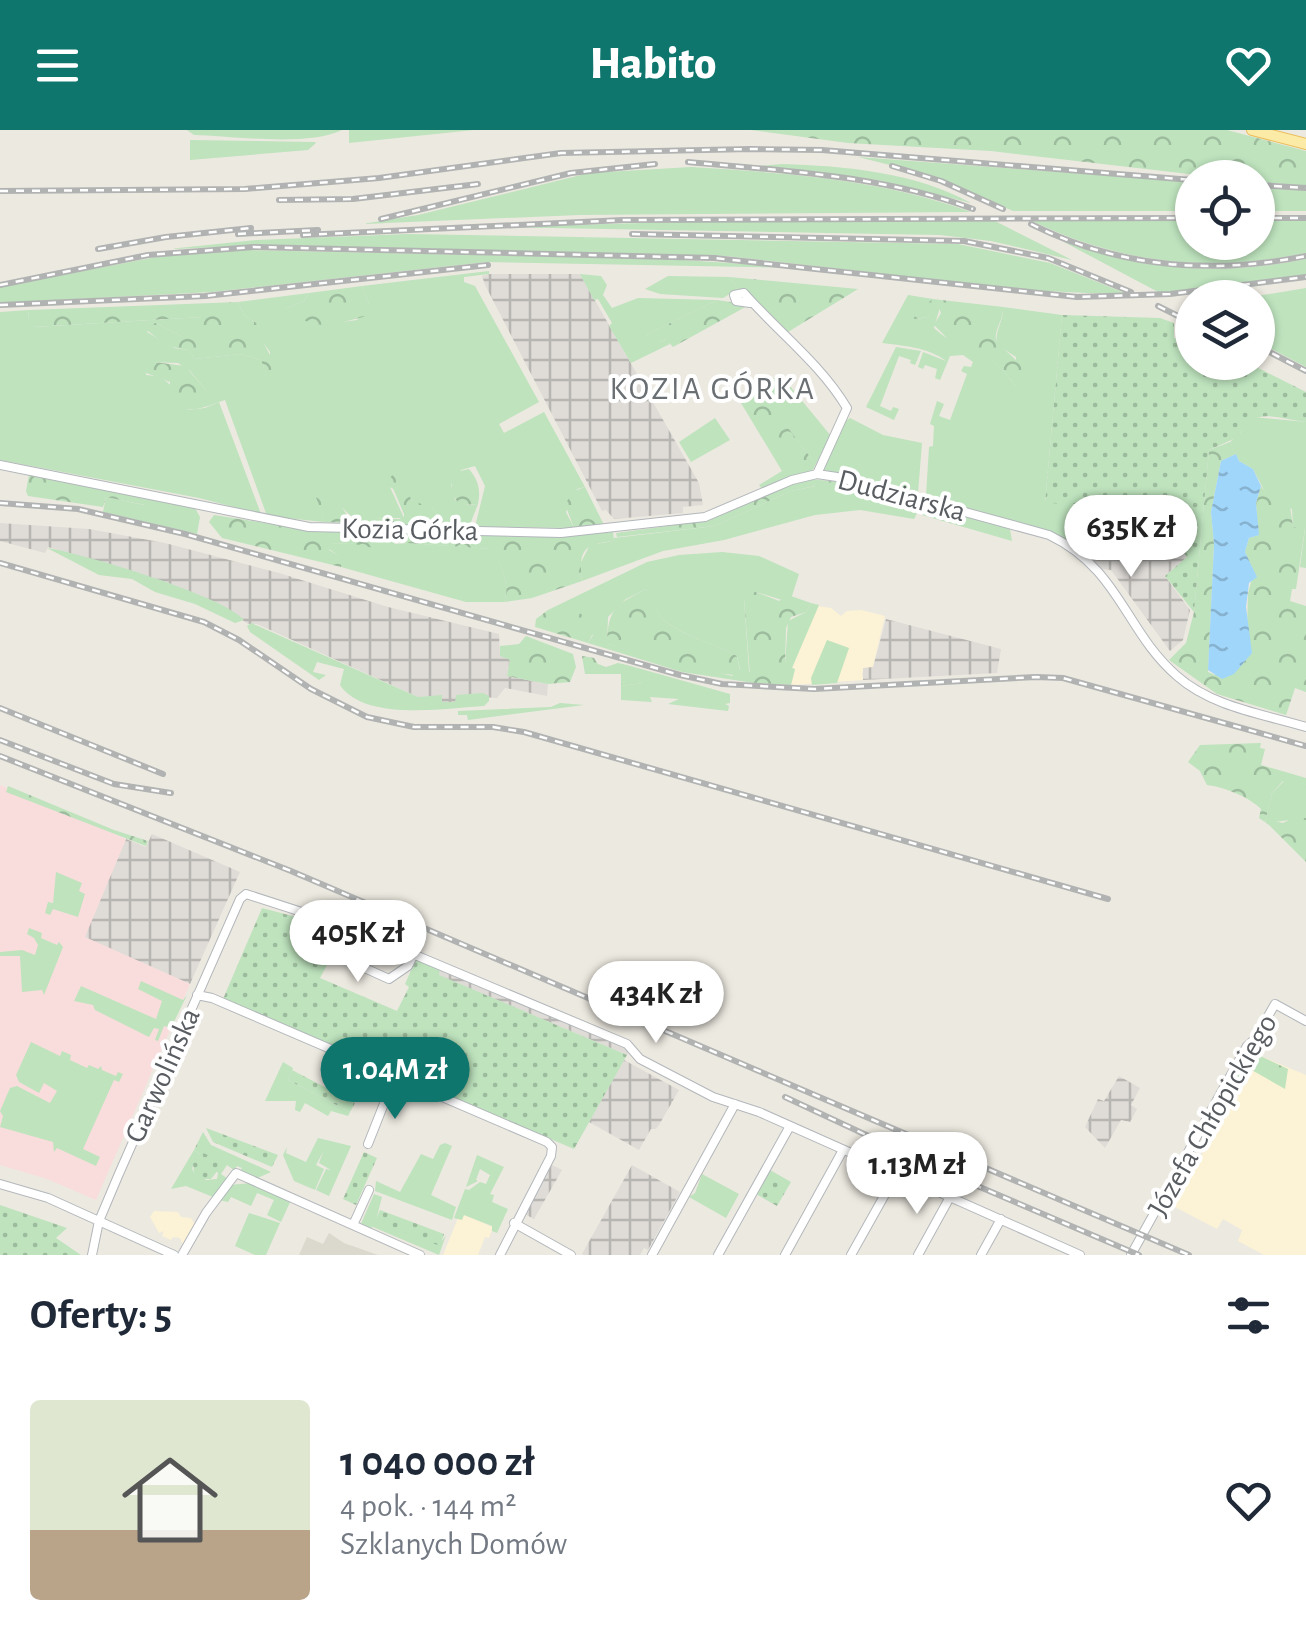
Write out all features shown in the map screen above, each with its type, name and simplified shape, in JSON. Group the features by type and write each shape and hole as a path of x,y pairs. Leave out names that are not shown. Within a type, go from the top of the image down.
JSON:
{"main road":[{"path":"1252,130 1306,144"}],"street":[{"name":"Dudziarska","path":"750,302 789,337 846,408 817,474 857,482 1065,543 1102,574 1146,638 1182,680 1225,703 1306,727"},
{"name":"Kozia Górka","path":"0,465 309,527 560,533 705,517 792,480 817,474"},
{"name":"Garwolińska","path":"92,1255 99,1221 240,898 249,894 352,928"},
{"path":"414,954 408,966 390,979 338,956 352,928 414,954 627,1044 640,1059 713,1097 790,1126 1001,1219 1050,1247 1080,1255"},
{"path":"198,995 548,1142 552,1147 549,1159 500,1255"},
{"name":"Józefa Chłopickiego","path":"1131,1255 1247,1046 1276,1004 1306,1021"},
{"path":"368,1144 391,1086"},
{"path":"652,1255 736,1104"},
{"path":"718,1255 790,1126"},
{"path":"785,1255 843,1150"},
{"path":"182,1255 234,1173 420,1255"},
{"path":"851,1255 897,1174"},
{"path":"0,1184 48,1198 174,1255"},
{"path":"353,1225 369,1190"},
{"path":"918,1255 950,1197"},
{"path":"981,1255 1001,1219"},
{"path":"514,1223 571,1255"}],"shaded area":[{"path":"580,274 699,483 703,505 683,507 683,513 614,519 606,510 602,511 485,285 482,276"},
{"path":"1105,504 1149,507 1187,557 1165,576 1190,610 1183,640 1170,651 1111,570 1102,569 1085,551 1103,537 1079,508"},
{"path":"0,523 89,529 165,543 388,607 499,634 500,656 510,659 507,676 548,684 547,696 505,688 497,698 456,695 456,702 442,702 441,696 418,697 257,624 248,624 222,606 166,582 48,547 45,553 0,541"},
{"path":"817,606 831,608 841,616 847,611 861,610 885,616 873,667 862,673 863,680 791,685 795,670 792,668"},
{"path":"886,619 1001,649 997,673 863,680 863,668 873,667"},
{"path":"0,785 126,839 85,937 190,984 96,1200 0,1165"},
{"path":"152,834 240,872 190,984 84,937 126,839 146,847"},
{"path":"441,968 630,1050 627,1055 438,975"},
{"path":"1258,1055 1306,1075 1306,1255 1264,1255 1238,1241 1242,1230 1223,1219 1217,1229 1173,1206"},
{"path":"624,1060 679,1090 639,1150 589,1122"},
{"path":"1119,1076 1140,1088 1131,1105 1137,1109 1130,1122 1121,1120 1105,1148 1085,1127 1098,1099 1104,1101"},
{"path":"550,1164 562,1170 534,1219 523,1213"},
{"path":"632,1165 680,1192 648,1250 644,1248 640,1255 582,1254"},
{"path":"154,1211 178,1212 181,1217 191,1218 195,1225 183,1245 180,1238 171,1240 162,1236 164,1231 159,1233 150,1217"},
{"path":"464,1215 493,1227 489,1238 485,1237 478,1255 443,1255 458,1218"},
{"path":"329,1233 378,1255 299,1255 307,1237 323,1244"}],"green space":[{"path":"187,130 342,130 290,139 194,135"},
{"path":"349,130 474,130 349,143"},
{"path":"751,130 1227,130 1306,151 1306,186 1275,183 1275,160 1175,160 1175,172 991,151 848,143"},
{"path":"190,140 316,143 308,150 190,160"},
{"path":"858,157 1175,181 1175,211 1013,211 930,175"},
{"path":"759,166 854,169 903,178 971,203 877,180"},
{"path":"691,167 868,185 971,212 579,215 362,224 418,215 589,173"},
{"path":"1275,188 1306,190 1306,211 1275,211"},
{"path":"1175,220 1175,260 1258,260 1166,261 1099,247 1032,221"},
{"path":"1275,220 1306,220 1306,253 1275,258"},
{"path":"995,221 1072,260 991,241 940,235 497,227 678,222"},
{"path":"407,234 958,244 1050,263 1130,295 1024,290 726,256 279,245 169,249 257,240"},
{"path":"1062,241 1122,259 1183,268 1244,268 1306,259 1306,275 1265,280 1175,280 1175,291 1160,293"},
{"path":"245,250 667,259 807,268 487,262 212,292 0,303 0,287 156,257"},
{"path":"489,271 464,277 464,282 475,286 539,402 499,424 504,433 544,412 585,487 577,489 566,512 574,528 475,527 485,486 475,466 461,470 451,485 455,500 478,504 469,527 448,527 432,508 390,487 404,518 353,518 311,478 324,522 267,516 225,400 206,390 178,363 146,362 146,375 167,382 188,410 219,402 261,514 199,498 0,460 0,312 29,310 28,319 34,319 34,327 202,317 198,327 183,337 156,323 147,332 174,348 188,350 195,359 240,354 261,360 270,384 270,352 259,337 258,324 244,315 238,302 309,293 304,301 285,309 309,321 357,320 369,304 362,286"},
{"path":"580,274 601,276 607,285 603,295 612,308 638,298 717,300 646,335 652,345 667,339 670,344 631,363 609,326 612,323"},
{"path":"668,276 729,277 738,289 723,298 660,294 645,289"},
{"path":"729,277 858,289 788,332"},
{"path":"362,286 369,304 367,316 343,322 337,329 282,315 285,309 304,301 309,293"},
{"path":"1306,288 1306,367 1275,351 1275,293"},
{"path":"908,295 933,299 916,319 928,317 934,305 940,307 934,328 948,339 984,354 1016,386 1016,357 997,345 1003,307 1062,315 1045,502 1105,504 1080,509 1103,537 1085,551 1048,531 926,496 929,447 933,446 934,426 930,424 937,401 944,404 939,416 950,420 967,374 961,371 973,362 963,355 950,356 940,380 935,378 937,369 918,367 923,352 946,361 939,356 916,348 882,343"},
{"path":"933,299 1003,307 996,340 1031,378 1025,387 1016,386 980,351 965,344 957,348 934,325 941,313 938,306 928,317 914,319 915,313"},
{"path":"717,300 749,305 673,347 666,339 652,346 646,335"},
{"path":"238,302 244,315 258,324 274,364 276,379 270,385 261,360 240,354 195,359 188,350 167,346 143,327 156,323 183,337 189,325 198,327 201,317 33,327 34,320 28,320 29,310"},
{"path":"1062,315 1160,318 1174,323 1175,380 1275,380 1275,376 1306,392 1306,422 1258,418 1244,427 1238,437 1209,450 1194,612 1165,576 1187,557 1149,507 1045,503"},
{"path":"896,347 921,351 915,365 899,356 880,406 891,411 893,407 899,409 894,420 866,407"},
{"path":"146,361 185,366 206,390 219,393 225,400 197,409 177,406 170,402 170,382 141,371 140,364"},
{"path":"780,374 831,436 812,471 762,489 759,485 782,471 814,462 757,388"},
{"path":"760,391 813,464 782,471 741,403"},
{"path":"1253,417 1306,422 1306,568 1300,567 1305,529 1293,527 1292,509 1268,498 1253,469 1239,461 1230,442"},
{"path":"715,418 730,440 691,462 679,442"},
{"path":"850,418 883,435 922,443 918,493 824,470 844,422"},
{"path":"1230,442 1236,454 1221,461 1211,512 1214,544 1208,672 1215,675 1247,631 1248,593 1254,572 1245,552 1249,538 1258,535 1256,503 1261,486 1269,498 1289,499 1293,527 1305,528 1296,589 1292,589 1290,601 1306,606 1306,692 1295,688 1286,715 1217,694 1169,660 1186,643 1194,612 1209,450"},
{"path":"469,469 478,485 478,504 461,505 453,494 452,481 456,472"},
{"path":"395,472 405,480 411,500 432,508 448,527 324,522 310,478 326,481 348,517 399,519 404,514 389,479"},
{"path":"29,475 146,498 145,505 106,497 103,507 28,496"},
{"path":"812,479 854,484 917,503 917,513 821,486 817,490 815,486 791,491 715,526 617,537 616,533 705,521"},
{"path":"821,485 917,513 914,519 860,510 815,515 724,540 663,551 582,581 580,564 590,545 614,538 715,526 791,491"},
{"path":"585,487 604,525 574,528 565,504 574,491"},
{"path":"106,497 144,505 146,498 195,508 200,517 197,534 103,512"},
{"path":"929,505 1010,529 1012,541 922,515"},
{"path":"214,515 303,529 565,536 613,532 614,541 585,550 582,581 532,598 504,602 504,574 491,549 395,543 388,551 350,543 330,544 329,550 343,558 341,567 222,538 209,522"},
{"path":"329,544 492,549 504,575 504,602 466,602 341,567 342,558 329,549"},
{"path":"47,548 182,588 210,599 244,620 235,623 132,579 99,575"},
{"path":"722,552 759,556 799,574 792,596 782,600 756,592 744,599 749,671 754,683 682,672 588,643 593,635 559,612 548,610 647,562","holes":["646,589 666,622 737,656 740,669 732,676 607,644 608,617 626,599"]},
{"path":"646,589 666,622 737,656 741,676 709,672 607,644 609,622 616,609"},
{"path":"756,592 779,601 788,595 811,603 806,612 791,617 786,628 785,665 795,669 791,685 754,683 750,676 744,598 745,593"},
{"path":"811,603 819,605 789,668 785,665 788,621 806,612"},
{"path":"548,610 579,613 591,619 595,629 588,643 535,627 536,619"},
{"path":"251,623 418,697 442,695 442,702 455,702 456,695 483,693 489,701 484,706 428,710 368,704 352,697 340,685 344,669 317,662 313,672 326,675 319,680 250,632 247,626"},
{"path":"526,636 573,654 576,667 570,682 548,684 507,676 510,660 500,656 500,646 519,644"},
{"path":"827,640 849,648 837,683 812,685 811,678"},
{"path":"582,656 594,658 606,667 627,665 642,683 621,686 621,674 585,674"},
{"path":"627,665 730,694 730,703 725,704 728,711 668,704 679,699 621,700 621,686 642,683 628,671"},
{"path":"560,703 584,705 468,720 467,715 458,715 458,711 551,707"},
{"path":"1261,743 1260,748 1265,749 1261,765 1306,778 1306,785 1283,781 1272,793 1265,822 1259,818 1261,809 1256,804 1207,785 1200,771 1188,762 1200,745"},
{"path":"1286,779 1306,785 1306,818 1274,822 1270,826 1265,822 1272,793"},
{"path":"8,786 148,841 146,846 6,792"},
{"path":"1306,818 1306,862 1270,826 1274,821 1283,823"},
{"path":"56,872 82,883 79,891 85,894 78,917 53,909 50,915 45,913 48,902 53,903"},
{"path":"262,908 346,930 320,978 397,1011 409,987 405,984 416,959 440,969 439,975 627,1055 574,1149 223,999"},
{"path":"29,928 63,947 44,995 42,990 22,992 20,956 0,956 0,952 22,950 35,955 38,945 27,934"},
{"path":"141,981 183,1000 187,995 171,1028 164,1026 158,1041 155,1040 159,1029 154,1028 149,1037 95,1010 93,1005 74,1001 81,986 156,1019 162,1001 138,989"},
{"path":"31,1042 60,1056 62,1051 71,1055 70,1060 87,1068 101,1066 116,1076 118,1072 123,1074 119,1082 114,1080 83,1149 100,1157 96,1166 57,1148 54,1152 53,1142 0,1127 0,1111 10,1088 17,1086 50,1103 57,1091 44,1083 39,1093 19,1082 16,1075"},
{"path":"1250,1051 1288,1069 1285,1089 1250,1069 1242,1081 1236,1078"},
{"path":"283,1062 293,1068 288,1080 350,1112 348,1116 331,1111 328,1116 305,1103 300,1112 295,1110 296,1101 265,1101"},
{"path":"292,1070 355,1103 350,1112 288,1080"},
{"path":"206,1128 278,1155 272,1167 213,1142"},
{"path":"203,1132 211,1145 271,1172 255,1179 239,1172 242,1168 237,1166 234,1170 227,1165 221,1174 228,1179 213,1197 186,1186 171,1189 194,1150 200,1154 192,1168 194,1173 206,1180 217,1179 218,1173 202,1153 204,1148 197,1144"},
{"path":"318,1138 351,1146 329,1196 316,1190 326,1169 331,1170 319,1163 323,1152 316,1165 324,1169 315,1190 294,1181 283,1155 287,1147 286,1153 306,1162"},
{"path":"445,1143 452,1146 431,1195 456,1207 452,1220 375,1191 376,1181 400,1192 421,1154 433,1159"},
{"path":"197,1144 205,1148 203,1153 218,1159 219,1169 211,1179 201,1179 194,1173 193,1163 200,1154 194,1150"},
{"path":"364,1152 377,1158 356,1205 343,1199"},
{"path":"477,1155 504,1167 490,1194 494,1195 492,1202 508,1209 497,1233 492,1226 464,1215 462,1220 454,1218 465,1189 480,1182 486,1184 490,1175 480,1169 478,1181 466,1187"},
{"path":"770,1170 791,1182 777,1206 756,1194"},
{"path":"702,1174 739,1194 726,1218 689,1197 695,1193"},
{"path":"252,1183 291,1200 281,1222 267,1215 274,1200 257,1193 251,1206 231,1197 228,1202 219,1200 229,1185"},
{"path":"374,1194 382,1197 376,1220 439,1245 446,1235 439,1255 373,1227 360,1226"},
{"path":"0,1205 67,1228 56,1238 81,1255 0,1255"},
{"path":"380,1210 444,1234 440,1246 375,1221"},
{"path":"249,1213 280,1223 266,1255 255,1255 235,1246"}],"water":[{"path":"1236,454 1239,461 1253,469 1261,486 1256,503 1259,535 1249,538 1245,552 1257,577 1249,583 1246,607 1252,653 1234,674 1222,679 1208,670 1214,544 1211,512 1221,461"}],"railway":[{"path":"0,191 245,189 379,178 561,153 751,149 822,150 1175,179"},
{"path":"688,162 868,182 973,209"},
{"path":"381,219 571,173 655,164"},
{"path":"892,166 941,181 1003,209"},
{"path":"279,200 353,199 478,184"},
{"path":"1275,186 1306,188"},
{"path":"303,235 623,220 1175,218"},
{"path":"1275,218 1306,218"},
{"path":"1031,224 1098,250 1166,264 1235,265 1306,256"},
{"path":"98,249 251,228"},
{"path":"238,234 318,230"},
{"path":"632,234 964,241 1048,258 1131,292"},
{"path":"0,285 148,255 254,247 714,258 1077,297 1170,294 1306,277"},
{"path":"0,305 205,296 488,265"},
{"path":"1158,306 1175,314"},
{"path":"1275,355 1306,371"},
{"path":"0,503 78,509 185,534 722,684 814,689 1063,678 1306,746"},
{"path":"0,563 204,622 239,640 311,689 367,717 414,727 493,727 524,732 1108,899"},
{"path":"0,708 163,774"},
{"path":"0,740 114,784 171,793"},
{"path":"0,756 291,871 1189,1255"},
{"path":"785,1097 954,1176 1139,1255"}],"district":[{"name":"KOZIA GÓRKA","path":"713,388"}]}
